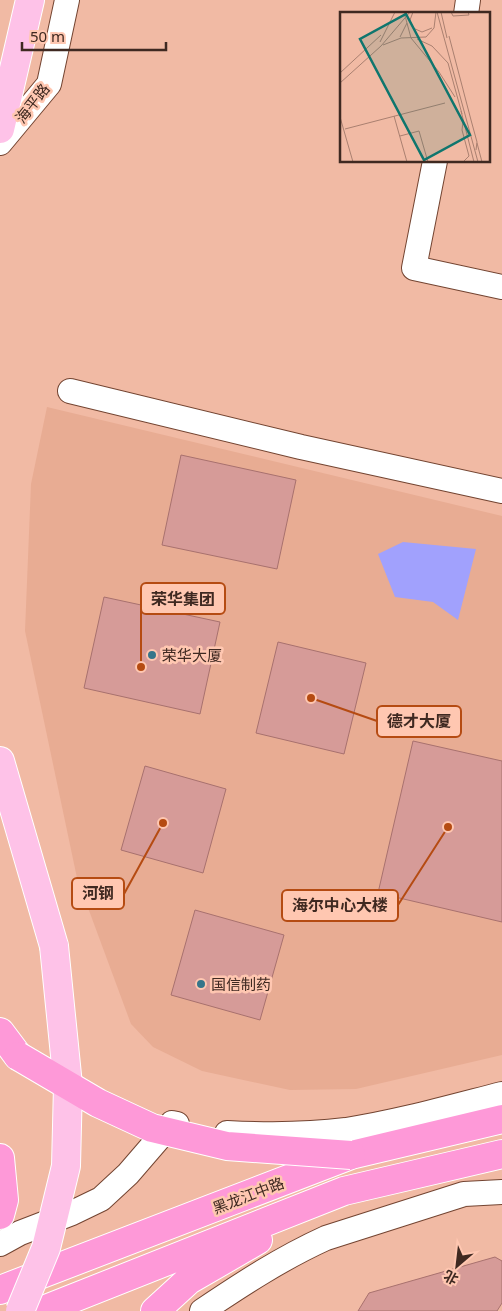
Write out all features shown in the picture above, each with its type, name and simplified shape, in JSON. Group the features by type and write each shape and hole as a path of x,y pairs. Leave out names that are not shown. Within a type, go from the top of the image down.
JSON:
{"highway":[{"path":"0,1032 9,1053 98,1103 152,1128 227,1146 351,1155"},
{"name":"黑龙江中路","path":"0,1290 351,1155 502,1119"},
{"name":"黑龙江中路","path":"41,1311 344,1191 502,1154"},
{"path":"0,1158 4,1200 0,1215"},
{"path":"155,1311 189,1280 344,1191"}],"main road":[{"path":"0,129 30,0"},
{"path":"0,761 54,946 68,1085 66,1166 46,1248 20,1311"}],"street":[{"name":"海平路","path":"0,143 49,84 68,0"},
{"path":"435,162 414,268 502,287"},
{"path":"70,391 302,447 502,491"},
{"path":"0,1244 20,1233 102,1199 128,1174 172,1123 225,1133 269,1135 345,1130 502,1094"},
{"path":"202,1311 254,1276 326,1238 464,1194 502,1192"}],"shaded area":[{"path":"47,407 502,516 502,1055 356,1089 290,1090 202,1071 153,1047 131,1024 77,878 25,631 31,484"}],"water":[{"path":"403,542 476,549 458,620 433,602 395,597 378,554"}],"building":[{"path":"181,455 296,480 277,569 162,545"},
{"name":"荣华大厦","path":"104,597 220,622 200,714 84,688"},
{"path":"278,642 366,663 344,754 256,733"},
{"path":"413,741 502,761 502,922 378,893"},
{"path":"145,766 226,789 203,873 121,850"},
{"path":"195,910 284,935 260,1020 171,995"},
{"path":"495,1257 502,1261 502,1303 497,1311 358,1311 369,1293"}],"place":[{"name":"荣华大厦","path":"152,655"},
{"name":"荣华集团","path":"141,667"},
{"name":"德才大厦","path":"311,698"},
{"name":"河钢","path":"163,823"},
{"name":"海尔中心大楼","path":"448,827"},
{"name":"国信制药","path":"201,984"}]}
